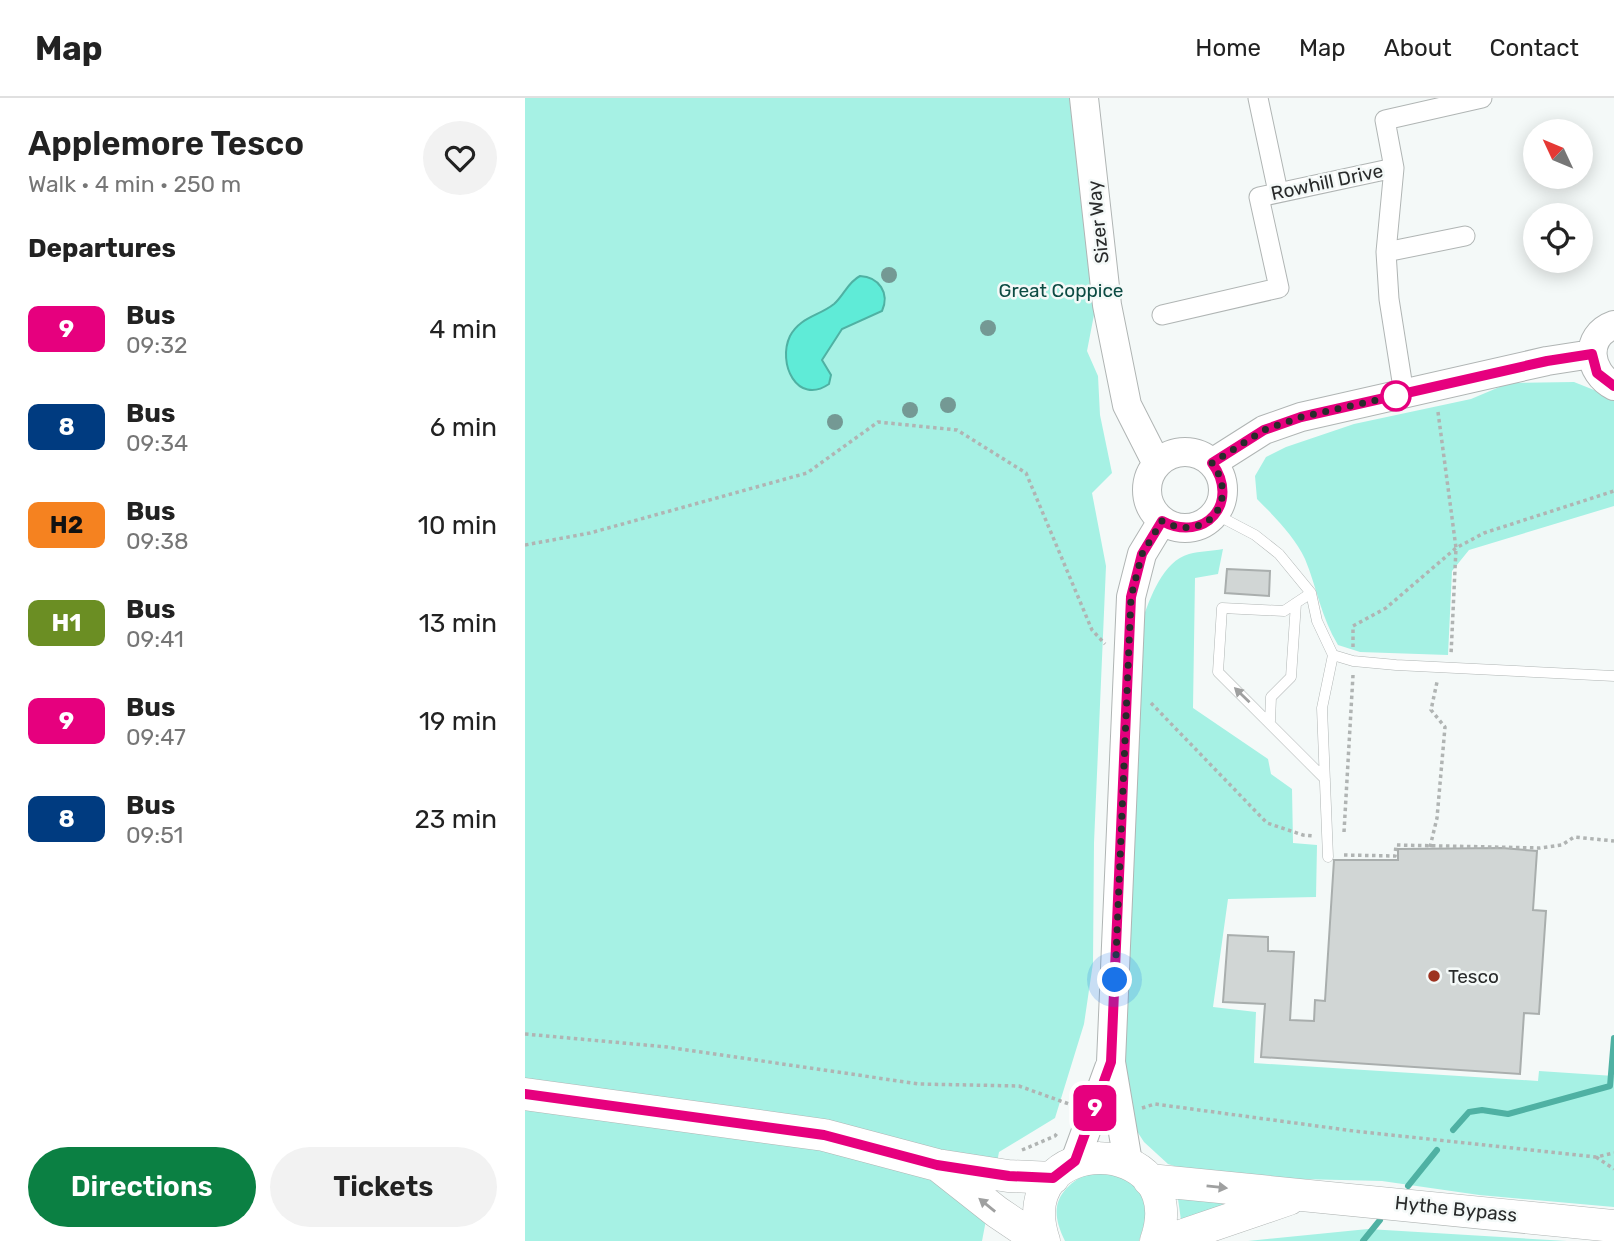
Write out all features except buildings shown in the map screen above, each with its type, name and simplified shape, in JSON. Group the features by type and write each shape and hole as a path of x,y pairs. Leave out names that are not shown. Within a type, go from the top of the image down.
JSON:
{"main road":[{"path":"525,1094 824,1135 937,1165 1009,1176 1064,1170"},
{"name":"Hythe Bypass","path":"1064,1170 1092,1156 1111,1157 1139,1171 1297,1196 1427,1206 1614,1226"},
{"path":"937,1165 996,1212 1042,1241"},
{"path":"1042,1241 1039,1210 1043,1193 1064,1170"},
{"path":"1139,1171 1161,1212 1156,1241"},
{"name":"Hythe Bypass","path":"1166,1241 1297,1196"}],"street":[{"name":"Sizer Way","path":"1084,98 1107,305 1126,405 1157,464"},
{"path":"1162,315 1279,289 1258,98"},
{"name":"Rowhill Drive","path":"1404,394 1389,299 1386,252 1394,168 1385,120 1482,98"},
{"name":"Rowhill Drive","path":"1269,195 1394,168"},
{"path":"1386,252 1465,236"},
{"path":"1614,325 1600,334 1592,354 1597,373 1614,386"},
{"path":"1212,463 1264,430 1301,417 1592,354"},
{"path":"1191,452 1212,463 1223,482 1221,504 1215,514 1207,522 1184,529 1162,521 1148,500 1147,487 1157,464 1167,456 1191,452"},
{"path":"1064,1170 1106,1112 1111,1062 1131,597 1142,554 1162,521"},
{"path":"1106,1112 1139,1171"}],"lane":[{"path":"1215,514 1255,535 1279,554 1311,593 1317,621 1333,655 1322,708 1328,857"},
{"path":"1311,593 1284,611 1222,608 1218,672 1270,721 1325,779"},
{"path":"1270,721 1272,697 1291,677 1296,603"},
{"path":"1333,655 1385,664 1614,676"}],"path":[{"path":"1430,847 1437,818 1445,727 1431,710 1435,684 1451,667 1456,548 1434,387"},
{"path":"525,545 590,533 807,473 878,422 957,430 1026,473 1091,630 1109,649 1128,679"},
{"path":"1344,847 1343,857 1395,856 1396,845 1540,848 1562,845 1574,837 1614,841"},
{"path":"525,1034 667,1047 919,1084 1019,1086 1069,1104 1106,1112 1155,1104 1355,1131 1596,1157 1614,1153"},
{"path":"1596,1157 1614,1169"}],"green space":[{"name":"Great Coppice","path":"525,98 1076,98 1098,294 1087,351 1098,376 1100,415 1112,473 1092,493 1106,566 1094,843 1093,963 1084,1024 1055,1118 999,1152 982,1241 525,1241"},
{"path":"1574,382 1614,398 1614,506 1469,550 1452,571 1448,655 1360,652 1338,645 1327,624 1301,551 1284,527 1257,499 1255,476 1266,457 1286,447 1354,424 1471,399 1509,383"},
{"path":"1223,549 1218,574 1195,578 1193,708 1268,759 1271,774 1292,789 1293,843 1317,845 1316,897 1228,899 1213,1007 1256,1012 1254,1063 1538,1081 1539,1071 1614,1076 1614,1207 1479,1195 1382,1181 1220,1177 1168,1164 1144,1142 1133,1125 1124,1066 1142,621 1159,582 1172,564 1189,554"},
{"path":"1093,1169 1135,1181 1149,1208 1139,1241 1065,1241 1057,1216 1060,1198 1072,1183"},
{"path":"1177,1192 1232,1199 1232,1206 1181,1220"},
{"path":"1368,1229 1567,1241 1248,1241"}],"shaded area":[{"path":"860,276 873,279 881,287 885,298 882,311 842,329 822,360 831,375 829,384 808,390 799,386 788,369 786,358 790,336 804,321 834,304"}],"waterway":[{"path":"1453,1130 1469,1112 1482,1110 1508,1114 1610,1086 1614,1038"},
{"path":"1408,1186 1437,1150"},
{"path":"1363,1241 1380,1220"}],"bus line":[{"name":"9","path":"525,1094 824,1135 937,1165 1009,1176 1053,1178 1075,1161 1111,1062 1131,597 1142,554 1162,521 1184,529 1207,522 1221,504 1223,493 1223,482 1212,463 1264,430 1301,417 1547,361 1592,354 1597,373 1604,381 1614,386"}],"place":[{"name":"Tesco","path":"1434,976"}],"route":[{"path":"1115,980 1131,597 1142,554 1162,521 1184,529 1207,522 1215,514 1221,504 1223,482 1212,463 1264,430 1301,417 1404,394 1396,396"}]}
